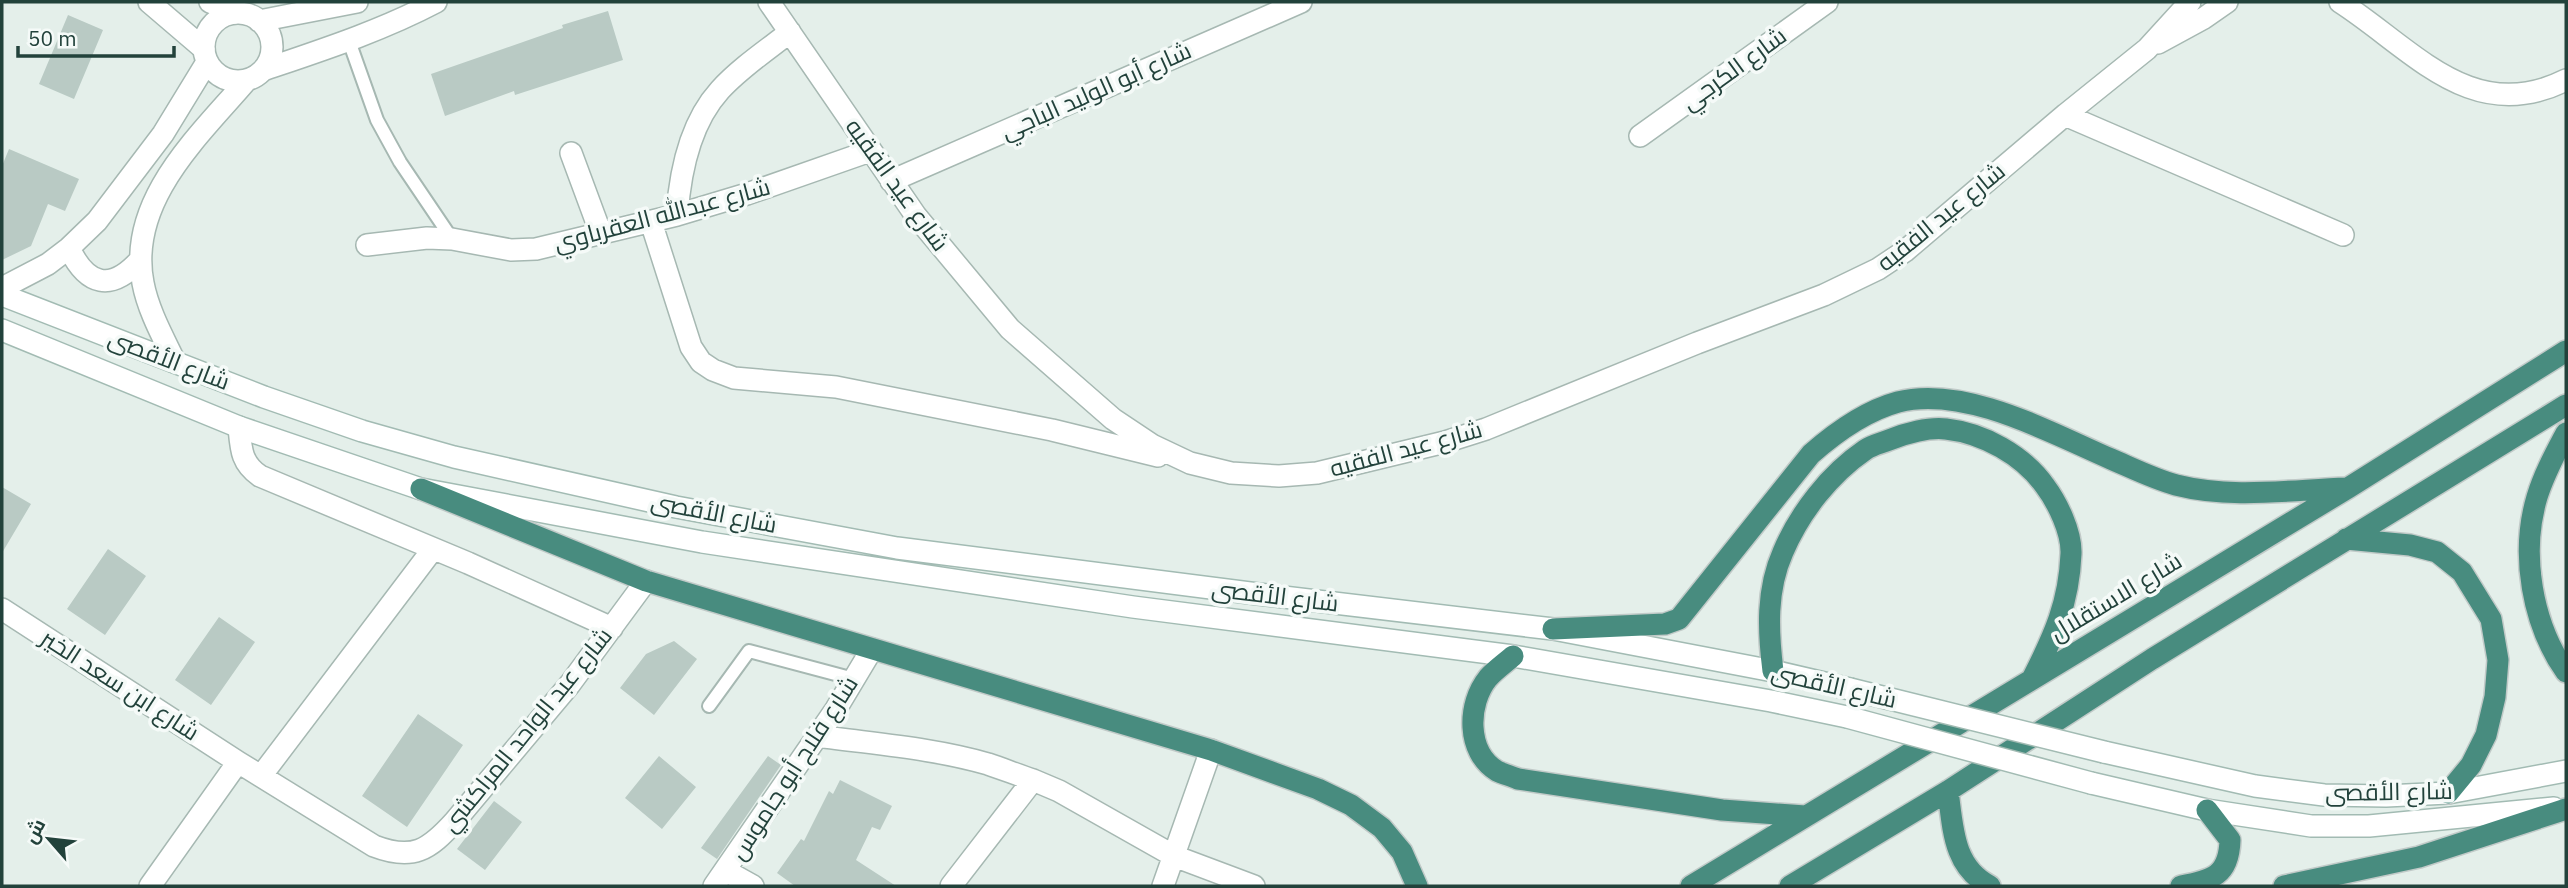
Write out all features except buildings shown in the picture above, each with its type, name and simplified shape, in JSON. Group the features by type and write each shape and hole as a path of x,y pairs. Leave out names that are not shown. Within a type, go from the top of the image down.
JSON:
{"highway":[{"name":"شارع الاستقلال","path":"1691,886 2348,488 2566,351"},
{"path":"1553,629 1665,624 1679,619 1811,454 1834,434 1866,415 1898,402 1931,399 1988,409 2164,481 2207,491 2235,493 2348,488"},
{"path":"1790,886 1948,791 2152,659 2566,405"},
{"path":"1773,671 1767,629 1771,590 1782,552 1805,511 1832,478 1867,448 1903,434 1945,428 1983,438 2014,455 2039,478 2058,504 2072,550 2067,590 2056,631 2032,679"},
{"path":"2566,433 2551,461 2537,498 2530,541 2531,582 2539,619 2557,659 2566,672"},
{"path":"421,489 646,581 1211,750 1318,789 1352,805 1382,828 1402,852 1417,886"},
{"path":"2346,539 2410,545 2437,552 2462,572 2491,618 2498,660 2495,697 2486,735 2471,765 2448,793"},
{"path":"1513,656 1488,678 1478,696 1473,713 1474,737 1485,759 1497,771 1518,779 1722,810 1805,816"},
{"path":"1948,791 1956,850 1969,870 1990,886"},
{"path":"2284,886 2419,857 2566,808"},
{"path":"2181,886 2215,878 2225,867 2230,841 2207,810"}],"street":[{"path":"149,2 206,56 217,75 231,81 255,76 349,40 405,18 436,2"},
{"path":"175,362 143,285 140,260 143,233 159,192 179,160 204,127 269,61 271,39 267,29 259,21 252,16 235,13 210,2"},
{"path":"259,21 357,2"},
{"name":"شارع عيد الفقيه","path":"769,2 923,225 1010,329 1113,419 1152,445 1190,463 1231,473 1291,475 1317,473 1445,442 1533,411 1697,343 1824,295 1878,269 1905,251 2147,49 2190,2"},
{"name":"شارع أبو الوليد الباجي","path":"891,181 1301,2"},
{"name":"شارع الكرجي","path":"1640,136 1827,2"},
{"name":"شارع عيد الفقيه","path":"2147,49 2227,2"},
{"path":"2340,2 2439,74 2469,89 2518,95 2536,92 2566,80"},
{"path":"2,288 48,264 97,221 163,134 206,56 206,36 212,25 222,17 235,13"},
{"path":"677,215 679,184 701,116 719,91 790,32"},
{"path":"2065,115 2343,236"},
{"name":"شارع عبدالله العقرباوي","path":"366,245 427,238 452,239 511,250 536,249 677,215 870,151"},
{"path":"571,153 601,234"},
{"path":"651,222 691,347 701,362 713,370 734,378 836,387 875,394 1052,430 1190,463"},
{"path":"69,248 81,270 97,279 121,277 140,260"},
{"name":"شارع الأقصى","path":"2,295 264,397 375,435 454,457 676,507 897,548 1553,629 1773,671 2255,786 2324,795 2386,796 2448,793 2566,771"},
{"name":"شارع الأقصى","path":"2,330 239,427 421,489 702,542 1133,607 1513,656 1771,701 1847,717 2091,783 2207,810 2289,824 2369,826 2566,808"},
{"path":"239,427 245,462 260,476 612,628"},
{"path":"261,776 433,549"},
{"name":"شارع عبد الواحد المراكشي","path":"392,853 406,854 425,849 437,841 570,684 646,581"},
{"name":"شارع ابن سعد الخير","path":"2,609 238,762 374,846 392,853"},
{"name":"شارع فلاح أبو جاموس","path":"720,879 818,736 872,649"},
{"path":"818,736 954,757 987,764 1034,780 1059,791 1174,856 1254,886"},
{"path":"1163,886 1211,750"},
{"path":"150,886 238,762"},
{"path":"951,886 1034,780"},
{"path":"720,879 752,886"}],"lane":[{"path":"349,40 377,120 400,162 452,239"},
{"path":"709,706 749,651 854,678"}]}
